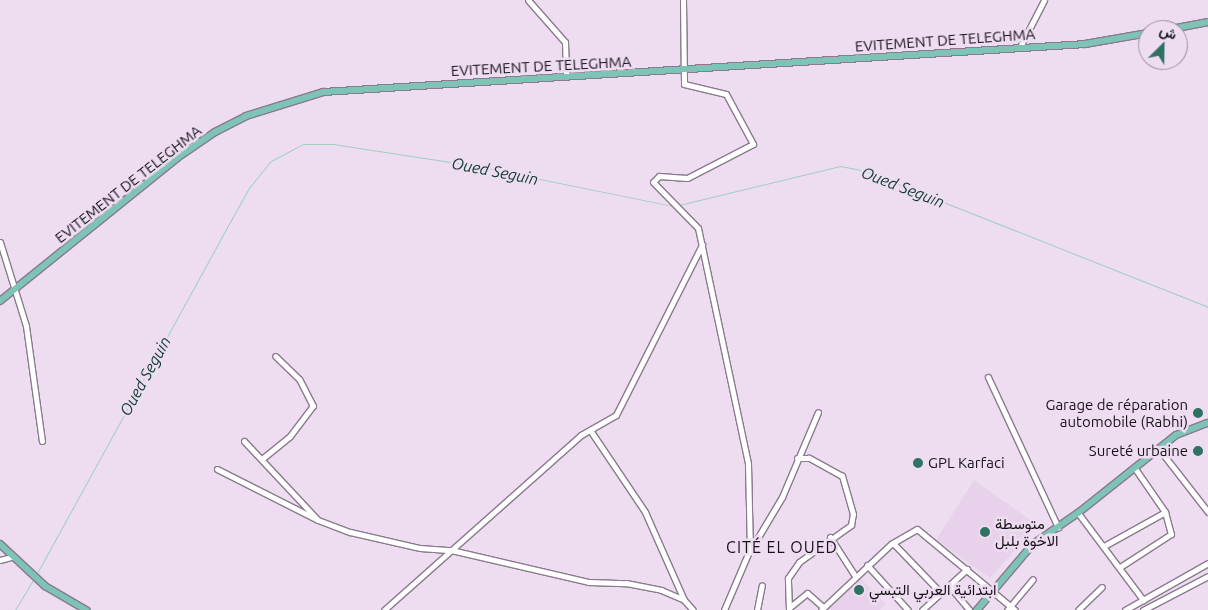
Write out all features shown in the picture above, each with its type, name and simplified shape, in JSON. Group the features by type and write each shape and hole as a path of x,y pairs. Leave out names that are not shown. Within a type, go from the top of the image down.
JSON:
{"main road":[{"path":"1188,26 1208,22"},
{"name":"EVITEMENT DE TELEGHMA","path":"0,302 177,158 246,116 323,92 685,71 1085,44 1138,35"},
{"path":"977,610 1032,544 1078,513 1176,435 1208,423"},
{"path":"0,544 11,557 45,586 82,609"}],"street":[{"path":"528,0 565,42 566,77"},
{"path":"683,0 684,84 726,94 753,144 687,178 654,178 654,186 668,195 698,228 748,464 750,549"},
{"path":"1020,47 1044,0"},
{"path":"0,242 16,289 35,374 42,441"},
{"path":"384,610 590,430 616,415 702,245"},
{"path":"263,458 290,436 313,406 299,379 275,356"},
{"path":"988,377 1058,527"},
{"path":"724,610 750,549 782,497 818,412"},
{"path":"590,430 645,512 684,600 693,610"},
{"path":"244,441 263,458 318,520"},
{"path":"1159,449 1208,512"},
{"path":"789,609 788,578 798,562 830,537 851,525 853,514 842,476 809,458 797,458"},
{"path":"1120,567 1172,534 1165,512 1134,468"},
{"path":"217,469 318,520 359,534 420,548 451,550 589,582 635,584 684,600"},
{"path":"1104,546 1165,512"},
{"path":"1078,513 1120,567 1142,600"},
{"path":"789,609 807,593 822,609 855,576 893,543 917,529 994,590 1011,609 1033,580"},
{"path":"830,537 855,576"},
{"path":"893,543 942,593"},
{"path":"0,560 11,557"},
{"path":"1125,610 1208,563"},
{"path":"867,565 908,610"},
{"path":"922,610 950,587 967,569"},
{"path":"1143,610 1208,576"},
{"path":"757,610 762,585"},
{"path":"950,587 969,610"},
{"path":"1078,610 1102,587"}],"shaded area":[{"name":"متوسطة الاخوة بلبل","path":"974,480 1037,525 990,578 936,540"},
{"name":"ابتدائية العربي التبسي","path":"859,577 886,604 880,610 825,610"}],"waterway":[{"name":"Oued Seguin","path":"36,575 249,188 271,161 303,144 333,144 476,166 672,206"},
{"name":"Oued Seguin","path":"679,205 840,166 865,171 1208,307"},
{"name":"Oued Seguin","path":"15,610 34,578"}],"place":[{"name":"Garage de réparation automobile (Rabhi)","path":"1198,413"},
{"name":"Sureté urbaine","path":"1198,451"},
{"name":"GPL Karfaci","path":"918,463"},
{"name":"متوسطة الاخوة بلبل","path":"985,532"},
{"name":"ابتدائية العربي التبسي","path":"859,590"}],"district":[{"name":"CITÉ EL OUED","path":"782,547"}]}
